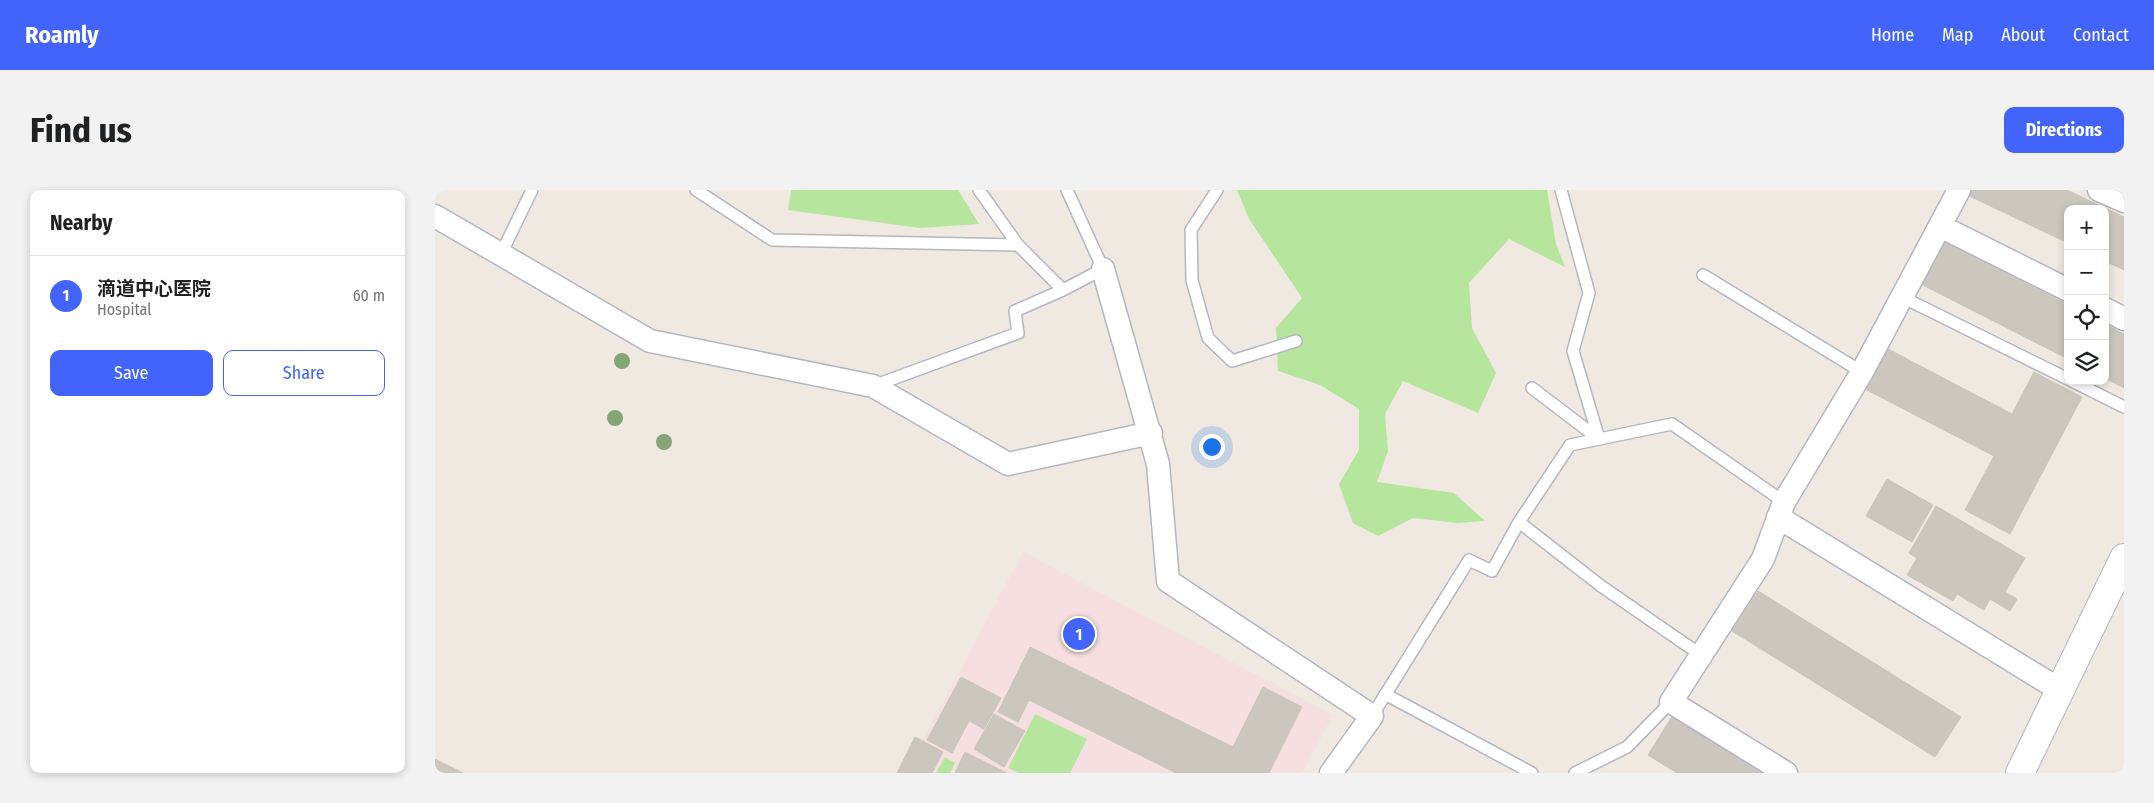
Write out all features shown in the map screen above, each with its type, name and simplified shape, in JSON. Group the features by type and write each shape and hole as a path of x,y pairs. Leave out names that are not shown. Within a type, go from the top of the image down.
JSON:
{"street":[{"path":"1786,773 1671,702 1763,559 1781,510 1862,372 1959,190"},
{"path":"2099,190 2124,202"},
{"path":"435,216 650,341 873,386 1008,464 1151,433"},
{"path":"1940,226 2064,288"},
{"path":"1103,269 1151,433 1158,464 1168,581 1372,716 1331,773"},
{"path":"2109,311 2124,319"},
{"path":"1781,510 2060,690"},
{"path":"2020,773 2122,569"}],"lane":[{"path":"501,254 532,190"},
{"path":"696,190 772,240 1018,245"},
{"path":"979,190 1018,245 1063,290"},
{"path":"873,386 1018,333 1015,311 1063,290 1103,269 1067,190"},
{"path":"1217,190 1191,230 1192,280 1208,338 1231,361 1296,341"},
{"path":"1561,190 1589,293 1573,351 1599,439"},
{"path":"1703,275 1862,372"},
{"path":"1902,298 2064,377"},
{"path":"2080,385 2124,407"},
{"path":"1532,388 1599,439"},
{"path":"1372,716 1469,560 1492,571 1519,522 1570,445 1673,424 1781,510"},
{"path":"1519,522 1601,586 1701,655"},
{"path":"1385,694 1532,773"},
{"path":"1575,773 1627,747 1671,702"}],"shaded area":[{"path":"1023,552 1333,715 1302,773 906,773"}],"green space":[{"path":"791,190 958,190 979,224 920,228 788,210"},
{"path":"1237,190 1547,190 1556,244 1565,267 1509,239 1469,283 1472,328 1496,373 1478,413 1403,381 1385,414 1388,451 1377,482 1454,493 1485,521 1458,523 1413,518 1378,536 1353,523 1339,484 1359,450 1359,409 1320,385 1278,371 1276,328 1302,298 1249,219"},
{"path":"1035,714 1087,739 1070,773 1019,773 1008,768"},
{"path":"945,757 955,763 950,773 936,773"}],"building":[{"path":"1967,190 2067,190 2099,205 2064,205 2064,241 1965,194"},
{"path":"2109,210 2124,217 2124,270 2109,263"},
{"path":"1939,239 2064,303 2064,357 1917,282"},
{"path":"2109,326 2124,334 2124,388 2109,380"},
{"path":"1886,348 2012,414 2034,372 2082,397 2010,534 1965,510 1994,456 1865,389"},
{"path":"1887,479 1933,505 1912,542 1866,516"},
{"path":"1936,506 2025,558 2005,592 2017,599 2010,611 1990,599 1984,610 1957,594 1953,601 1907,575 1917,558 1909,553"},
{"path":"1758,591 1961,717 1935,757 1732,631"},
{"path":"1030,647 1233,747 1263,687 1302,707 1269,773 1176,773 1029,700 1018,722 998,712"},
{"path":"961,677 1001,698 984,729 969,721 952,753 927,740"},
{"path":"994,714 1025,731 1004,767 974,749"},
{"path":"1673,715 1766,773 1677,773 1648,755"},
{"path":"915,737 943,752 932,773 897,773"},
{"path":"965,752 1007,773 955,773"},
{"path":"435,759 463,773 435,773"}],"place":[{"name":"滴道中心医院","path":"1079,634"}]}
